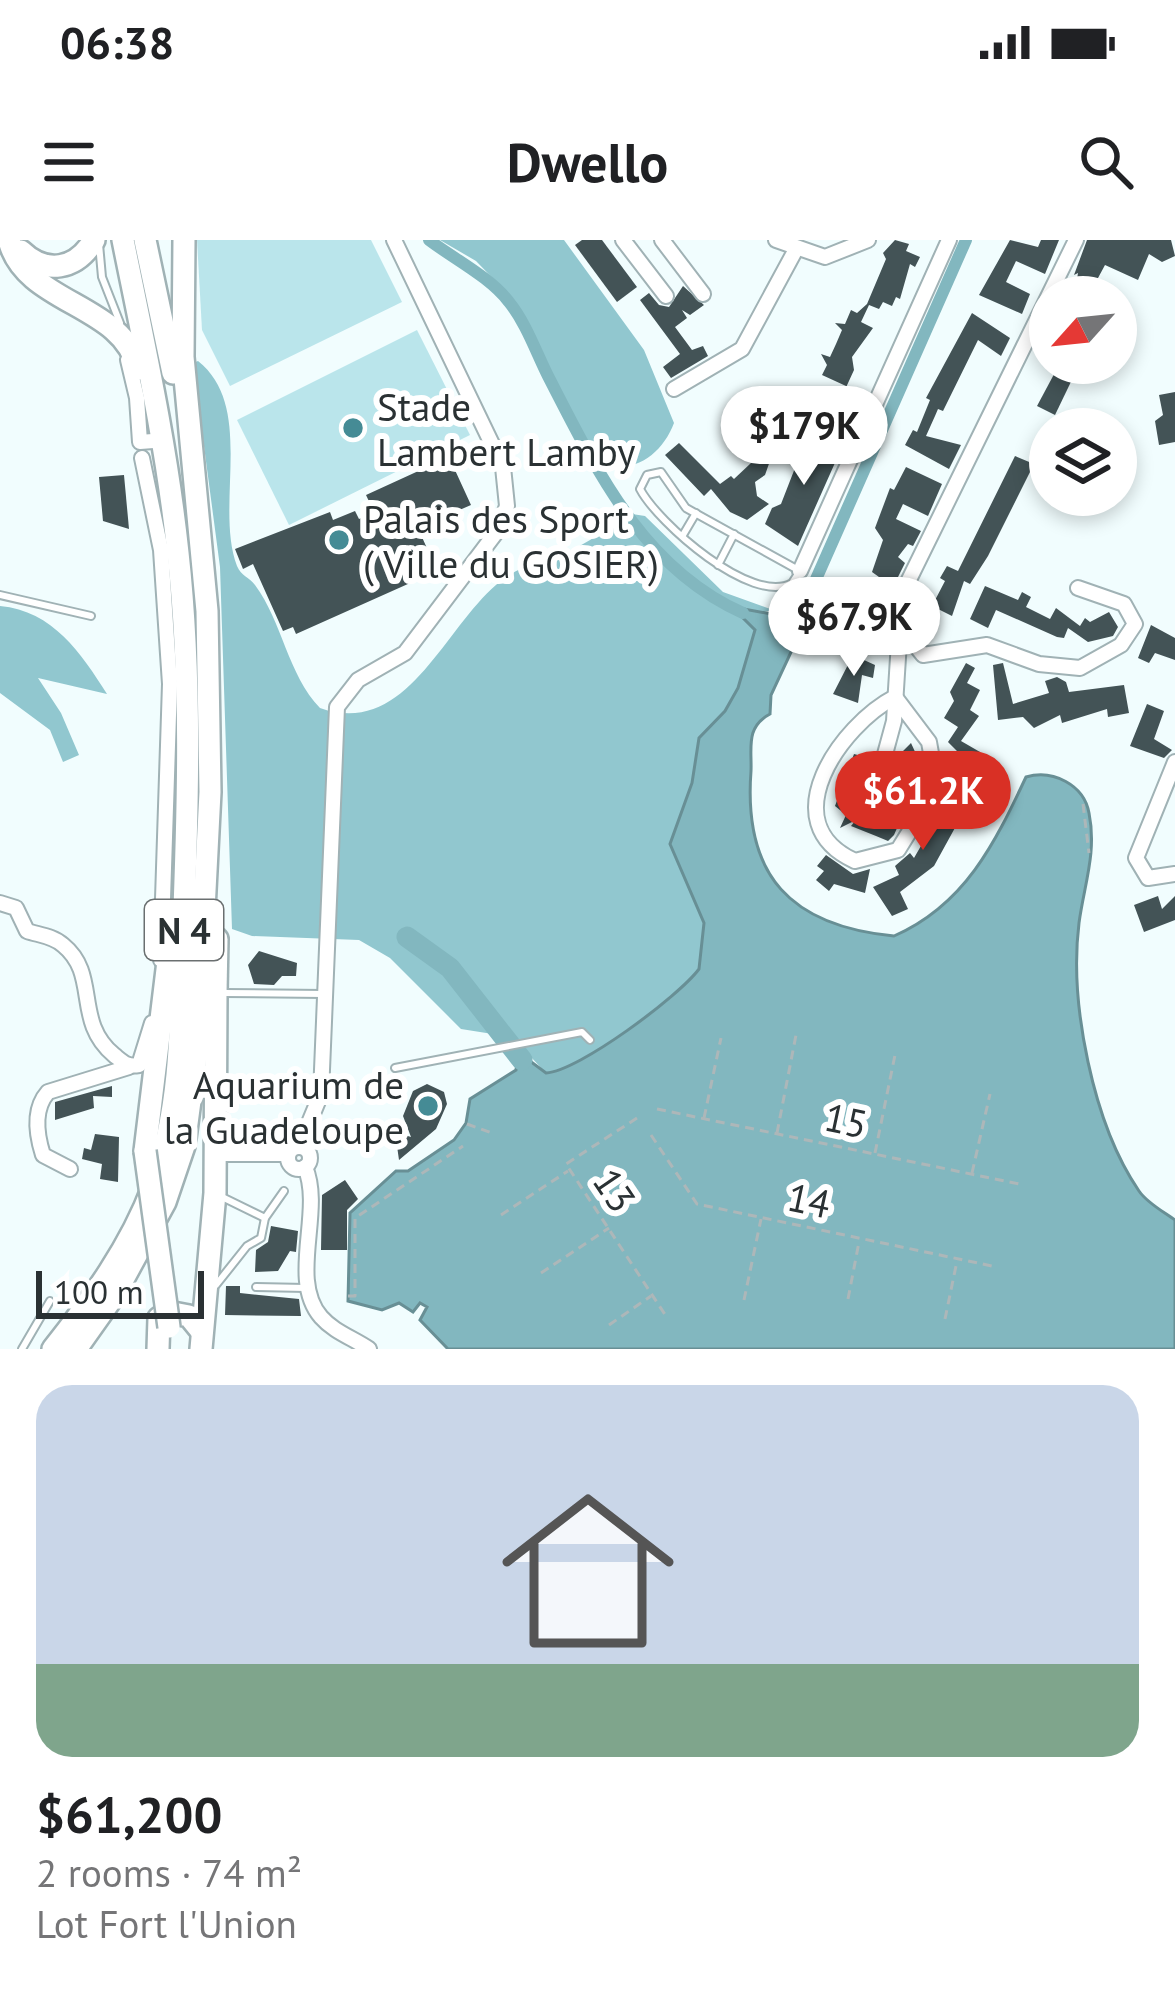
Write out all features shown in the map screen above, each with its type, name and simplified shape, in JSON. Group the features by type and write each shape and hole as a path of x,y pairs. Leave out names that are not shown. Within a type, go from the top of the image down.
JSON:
{"main road":[{"path":"11,240 29,259 52,268 81,257 97,240"},
{"path":"11,240 25,271 130,345 184,617"},
{"name":"N 4","path":"53,1349 133,1231 176,1140 188,725 184,617 170,488 123,240"},
{"name":"N 4","path":"76,1349 145,1244 197,1048 207,867 207,611 196,504 145,240"},
{"path":"184,240 183,357 196,504"},
{"path":"169,1338 145,1151 161,1048 188,725"},
{"path":"201,1341 209,1299 216,1154 217,923 207,867"},
{"path":"158,1349 159,1318 168,1312 189,1316 201,1341"}],"street":[{"path":"293,1150 321,1094 333,721 344,696 405,653 498,530 507,506 496,448 394,240"},
{"path":"662,240 703,294"},
{"path":"776,240 795,251 838,255 868,240"},
{"path":"800,571 950,240"},
{"path":"872,802 895,721 902,594 1076,240"},
{"path":"628,242 666,296"},
{"path":"674,389 742,350 795,251"},
{"path":"70,1169 44,1155 37,1128 39,1102 48,1092 129,1067 142,1058 160,973 170,787 161,550 147,449 140,442 137,398 127,358 80,309"},
{"path":"900,626 923,655 987,645 1039,664 1080,668 1121,645 1135,624 1124,604 1078,588"},
{"path":"895,697 909,708 929,742 938,787 898,850 868,862 855,861 829,844 820,827 816,806 820,778 846,732 895,697"},
{"path":"1175,763 1136,858 1148,878 1175,874"},
{"path":"0,903 16,908 27,931 62,942 70,952 84,977 94,1036 129,1067"},
{"path":"216,1154 293,1150 309,1154 305,1167 310,1186 310,1288 322,1319 369,1349"}],"lane":[{"path":"97,240 106,291 130,345"},
{"path":"661,472 696,513 800,571 792,583 772,588 718,565 650,508 640,489 646,475 661,472"},
{"path":"683,535 696,513"},
{"path":"718,565 734,534"},
{"path":"0,595 91,616"},
{"path":"216,992 327,994"},
{"path":"395,1067 582,1032 590,1040"},
{"path":"209,1299 230,1264 261,1238 265,1218 284,1191"},
{"path":"215,1193 265,1218"},
{"path":"256,1287 310,1288"},
{"path":"22,1349 50,1300"}],"path":[{"path":"1083,803 1089,853"},
{"path":"777,1134 796,1035"},
{"path":"704,1119 721,1037"},
{"path":"874,1154 895,1055"},
{"path":"972,1175 991,1094"},
{"name":"15","path":"657,1109 1024,1185"},
{"name":"13","path":"637,1118 566,1164 666,1316"},
{"path":"467,1124 492,1133"},
{"name":"14","path":"651,1135 697,1204 992,1267"},
{"path":"348,1220 355,1220 463,1146"},
{"path":"502,1215 570,1170"},
{"path":"744,1300 761,1218"},
{"path":"348,1296 355,1296 355,1220"},
{"path":"542,1274 609,1228"},
{"path":"848,1299 860,1238"},
{"path":"945,1319 957,1259"},
{"path":"609,1325 652,1295"}],"shaded area":[{"path":"197,240 371,240 402,302 230,386 202,330"},
{"path":"440,240 564,240 644,350 674,423 662,445 634,465 598,464 511,297 476,261"},
{"name":"Stade Lambert Lamby","path":"417,330 470,435 289,525 237,420"},
{"path":"198,361 215,381 230,430 229,515 237,566 264,599 300,680 320,708 351,713 379,707 403,692 484,596 506,577 576,548 632,514 645,516 723,592 773,610 743,617 755,629 738,688 725,711 699,738 692,783 670,844 704,924 699,969 651,1013 581,1060 546,1073 512,1037 461,1029 390,958 359,940 252,936 232,929 220,567 193,363"},
{"path":"806,584 817,589 824,605 805,622 771,695 770,714 757,725 752,739 751,808 755,840 766,867 801,907 827,921 894,936 940,907 975,870 1026,777 1056,777 1081,794 1092,842 1077,955 1081,1025 1097,1098 1123,1164 1142,1195 1175,1220 1175,1349 448,1349 420,1320 427,1307 420,1303 413,1312 399,1303 382,1310 348,1301 350,1213 396,1171 408,1171 454,1140 466,1123 470,1099 516,1070 517,1062 526,1058 546,1073 581,1060 651,1013 699,969 704,923 670,844 692,783 699,738 725,711 738,688 755,630 743,618 744,609 771,614"},
{"path":"0,606 35,616 64,636 107,694 38,678 61,713 79,755 63,762 50,730 0,693"}],"building":[{"path":"582,240 602,240 637,287 617,302 575,245"},
{"path":"895,240 909,244 906,251 920,257 915,267 910,264 900,299 896,297 892,306 883,302 879,309 869,305 861,322 873,328 852,357 854,370 843,394 847,406 843,415 830,410 827,417 812,410 816,391 846,386 822,375 827,365 821,354 830,357 836,344 842,330 835,323 845,324 851,310 857,313 867,304 886,259 883,253"},
{"path":"1010,240 1038,247 1041,240 1059,240 1045,274 1016,261 1006,282 1029,294 1022,314 979,295"},
{"path":"1087,240 1171,240 1175,256 1162,262 1149,254 1138,280 1105,265 1099,276 1074,275"},
{"path":"683,286 704,305 690,315 682,310 687,318 675,327 692,350 703,346 708,356 671,378 663,367 680,354 640,300 649,293 659,305 669,307"},
{"path":"972,313 1010,338 1001,356 978,340 943,411 938,409 926,436 961,445 949,469 905,445 913,430 917,432 930,400 926,398"},
{"path":"1049,384 1070,384 1058,408 1037,406"},
{"path":"1175,392 1175,442 1159,445 1155,421 1163,415 1159,395"},
{"path":"778,407 796,416 785,437 778,438 765,475 755,482 757,496 769,504 747,520 730,512 711,489 704,496 665,455 679,443 720,484 731,476 734,479 751,463"},
{"path":"809,432 842,447 798,546 765,524 772,508 781,504"},
{"path":"1015,456 1029,462 1029,474 988,556 970,584 964,581 952,616 932,606 947,566 958,571"},
{"name":"Palais des Sport ( Ville du GOSIER)","path":"449,457 471,505 418,528 437,571 296,634 293,627 283,631 253,564 243,569 235,549 330,512 333,520 355,511 359,519 374,512 366,495"},
{"path":"906,467 942,484 928,516 903,504 896,519 921,531 913,546 908,544 898,557 905,563 893,587 872,572 883,540 875,528 890,488 894,490"},
{"path":"124,475 129,529 103,521 99,477"},
{"path":"985,586 1018,600 1022,592 1031,597 1026,607 1050,619 1056,608 1080,626 1085,618 1090,622 1109,612 1118,627 1113,636 1088,642 1068,628 1064,638 1057,637 996,610 988,628 970,619"},
{"path":"870,597 888,603 881,622 885,634 868,642 859,639 857,629 878,621 863,616"},
{"path":"1151,625 1175,638 1175,660 1155,653 1149,663 1138,658"},
{"path":"853,655 875,665 873,678 862,675 858,703 833,694"},
{"path":"966,663 975,668 967,683 980,690 970,710 979,716 961,741 980,752 969,769 953,758 957,751 948,742 958,727 944,718 954,701 950,692"},
{"path":"1003,663 1013,704 1049,693 1045,681 1057,677 1066,682 1069,692 1124,685 1129,713 1108,717 1107,709 1062,723 1060,715 1034,728 1023,717 998,720 993,665"},
{"path":"1147,704 1164,711 1154,739 1172,750 1164,758 1130,746"},
{"path":"911,743 922,767 913,775 925,785 911,807 907,805 894,835 888,841 851,826 856,820 840,828 846,815 835,806 854,754 869,758 853,801 868,812 885,812 907,764 899,755"},
{"path":"960,778 970,785 955,811 962,815 934,866 900,892 908,909 892,916 873,887 899,875 895,866 910,853 914,858"},
{"path":"826,855 853,874 870,869 865,893 834,884 829,891 816,880 824,871 817,866"},
{"path":"1158,896 1162,909 1175,896 1175,920 1144,932 1134,905"},
{"path":"259,951 297,963 296,976 282,976 274,985 254,984 248,965"},
{"path":"427,1084 444,1092 447,1104 436,1129 399,1160 395,1132 411,1137 403,1116 413,1091"},
{"path":"112,1086 112,1097 93,1096 94,1108 55,1120 55,1102"},
{"path":"95,1134 119,1137 118,1182 100,1179 102,1164 82,1159 84,1148 91,1150"},
{"path":"345,1180 358,1199 347,1210 347,1250 321,1250 322,1195"},
{"path":"271,1226 298,1231 296,1252 290,1251 278,1271 255,1272 256,1250 268,1242"},
{"path":"226,1286 240,1286 240,1293 299,1299 301,1316 225,1315"}],"waterway":[{"path":"429,240 492,284 515,310 604,480 650,543 708,594 743,613"},
{"path":"813,586 966,240"},
{"path":"407,937 450,968 522,1060"}],"place":[{"name":"Stade Lambert Lamby","path":"353,428"},
{"name":"Palais des Sport ( Ville du GOSIER)","path":"339,540"},
{"name":"Aquarium de la Guadeloupe","path":"428,1106"}]}
